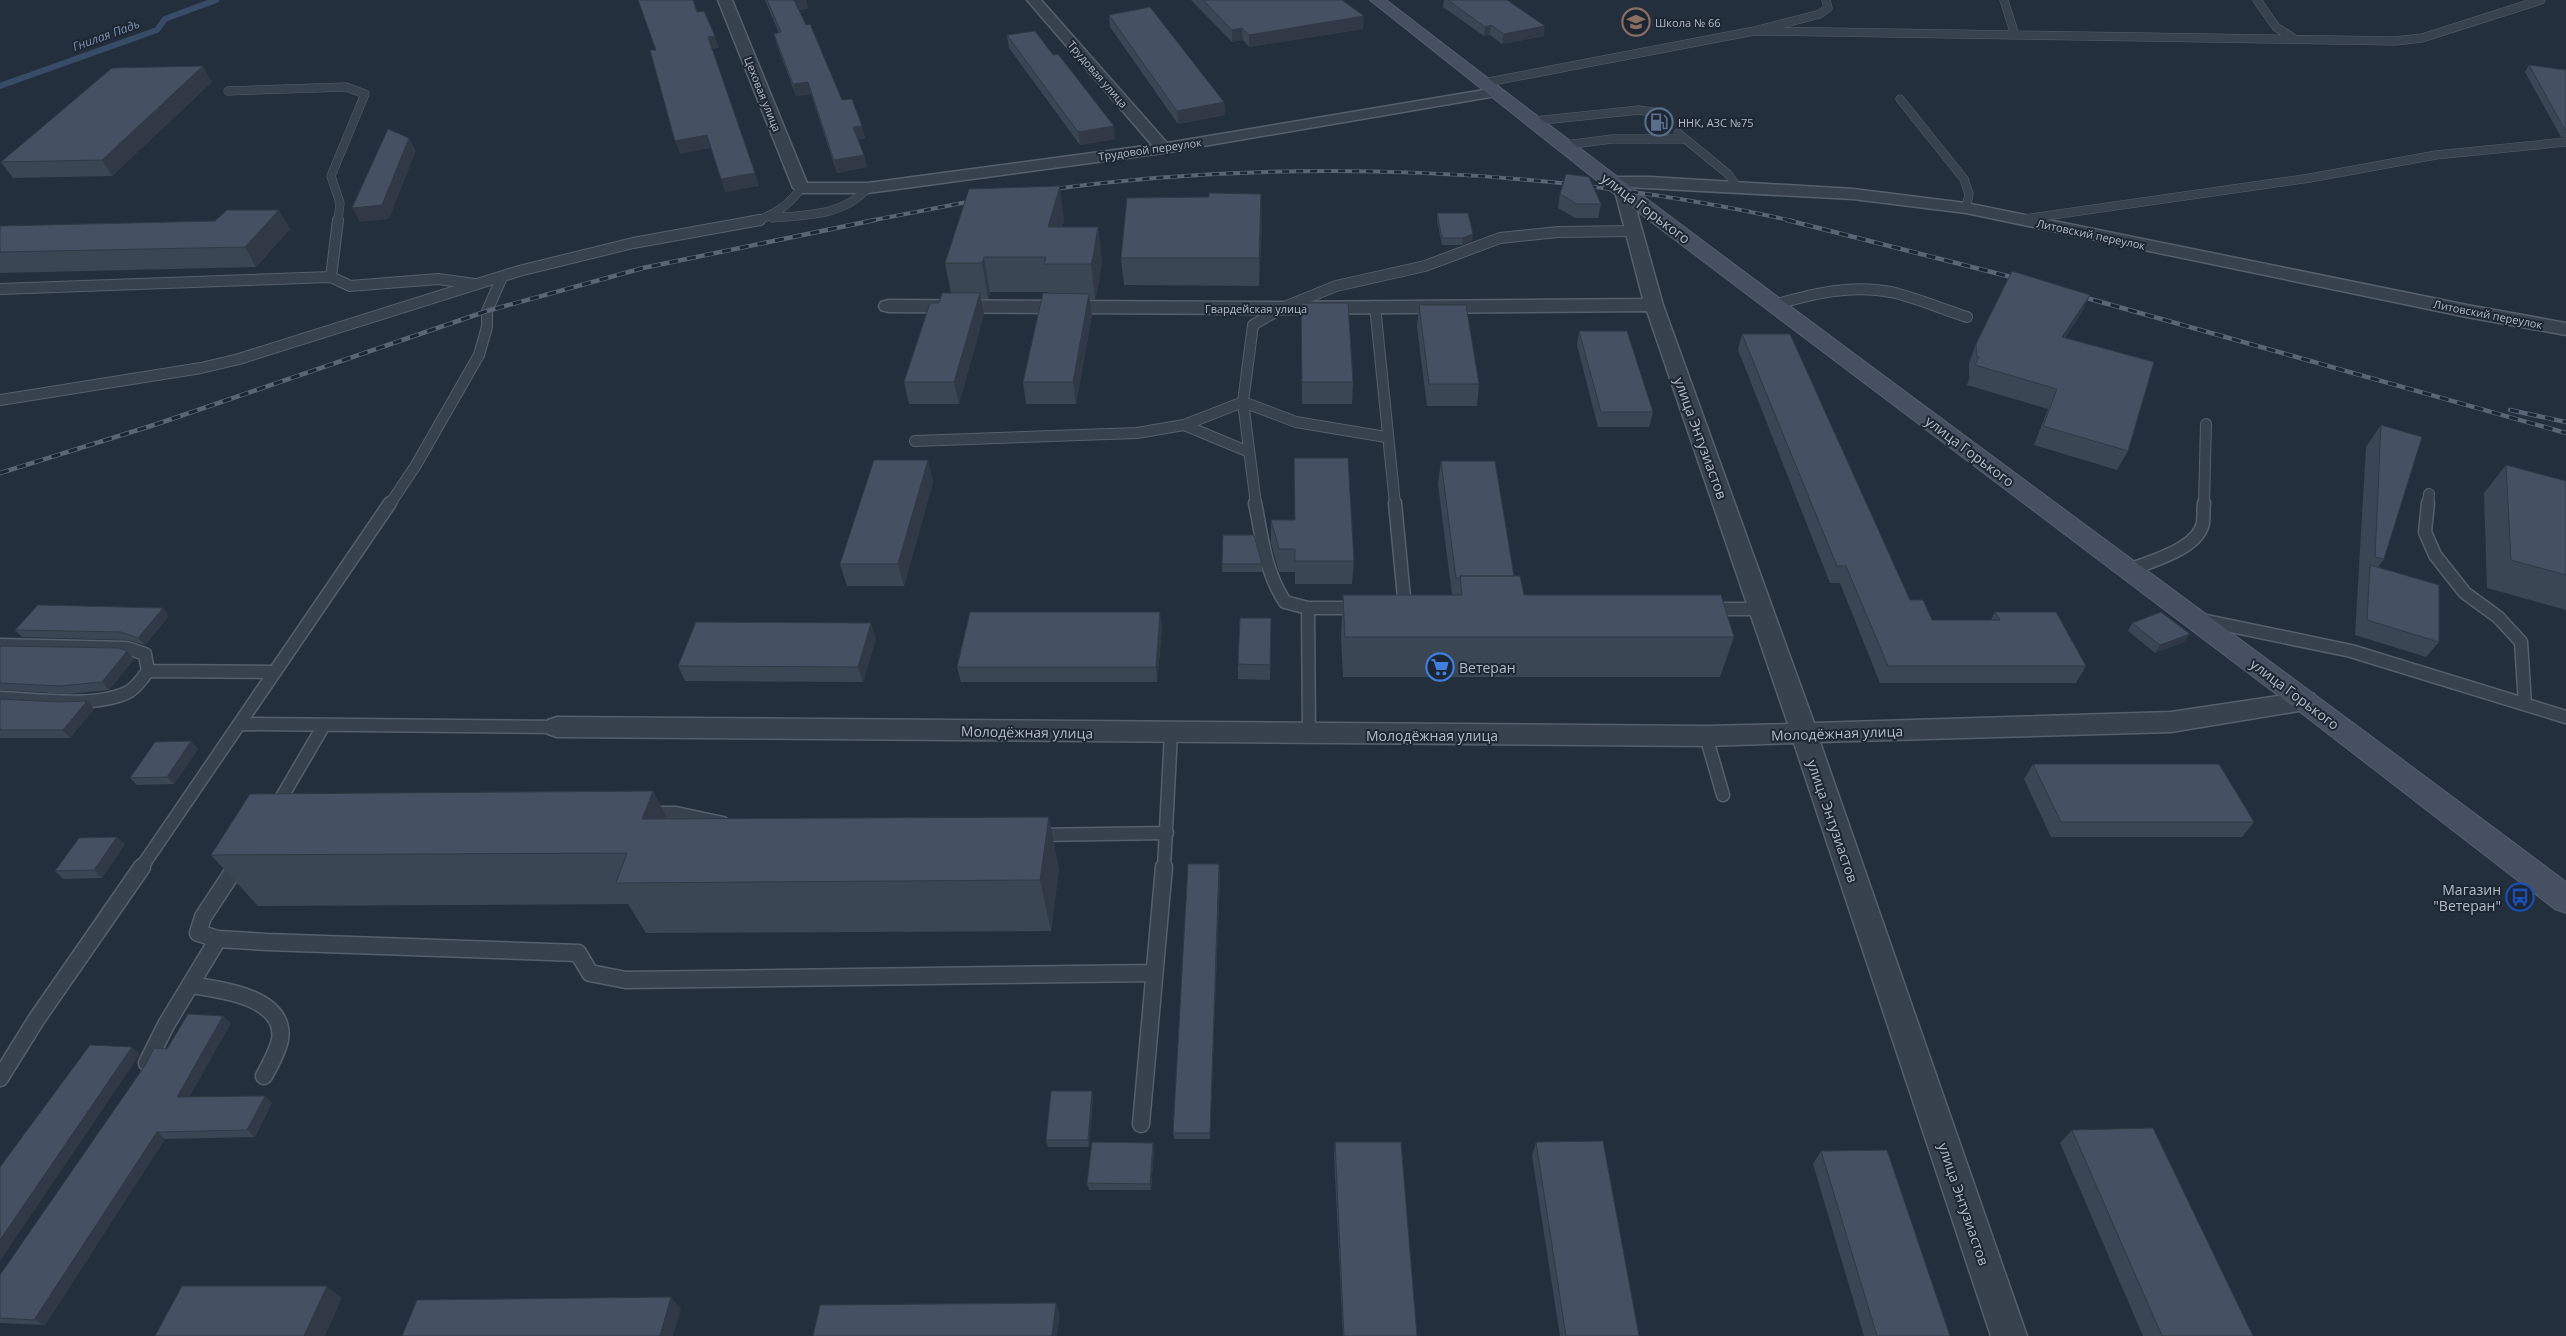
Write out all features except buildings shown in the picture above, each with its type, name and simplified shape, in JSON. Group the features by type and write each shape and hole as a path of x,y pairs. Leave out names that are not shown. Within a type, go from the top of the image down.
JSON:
{"main road":[{"name":"улица Горького","path":"1376,0 1565,145 1616,187 2305,701 2566,900"}],"street":[{"name":"Цеховая улица","path":"725,0 801,188"},
{"name":"Трудовая улица","path":"1034,0 1162,148"},
{"name":"Трудовой переулок","path":"801,188 868,188 1162,148 1490,87"},
{"name":"Литовский переулок","path":"1616,187 1650,182 1853,194 1966,208 2419,302 2566,329"},
{"name":"улица Энтузиастов","path":"1616,187 1634,231 1654,305 1762,609 2009,1336"},
{"name":"Гвардейская улица","path":"888,306 1282,308 1654,305"},
{"name":"Молодёжная улица","path":"557,727 1309,734 1804,735 2171,722 2305,701"}],"lane":[{"path":"1490,87 1754,31 1820,14 1828,8 1826,0"},
{"path":"2004,0 2015,35"},
{"path":"2257,0 2276,27 2293,38"},
{"path":"1754,31 2395,41 2422,38 2541,0"},
{"path":"228,91 346,87 359,90 364,94 331,176 340,203 331,276"},
{"path":"1900,99 1964,179 1969,194 1966,208"},
{"path":"1534,121 1639,110 1652,112"},
{"path":"1565,145 1612,138 1681,136 1728,174 1738,188"},
{"path":"2024,219 2310,178 2436,154 2566,142"},
{"path":"770,218 790,204 801,188"},
{"path":"0,400 100,385 230,361 502,277 592,253 676,234 770,218 822,213 847,206 861,198 868,188"},
{"path":"1366,608 1308,608 1285,602 1269,573 1254,495 1243,402 1253,325 1282,308 1336,286 1425,266 1500,238 1558,232 1634,231"},
{"path":"0,290 331,276 350,286 438,279 480,285"},
{"path":"0,1078 36,1020 416,465 479,355 488,311 502,277"},
{"path":"1774,305 1802,296 1854,289 1890,293 1967,318"},
{"path":"1374,306 1405,608"},
{"path":"915,441 1137,434 1184,425 1243,402 1267,414 1300,425 1386,437"},
{"path":"2129,570 2174,552 2193,540 2203,524 2206,424"},
{"path":"1184,425 1249,452"},
{"path":"2429,494 2425,532 2435,555 2465,593 2498,617 2522,642 2526,704"},
{"path":"1308,608 1309,734"},
{"path":"1692,609 1762,609"},
{"path":"2194,619 2351,651 2566,717"},
{"path":"0,645 127,648 145,654 148,671"},
{"path":"0,698 90,699 109,696 128,691 148,671 276,672"},
{"path":"240,724 557,727"},
{"path":"267,821 324,725"},
{"path":"1141,1124 1167,833 1172,733"},
{"path":"1706,736 1723,796"},
{"path":"636,814 676,813 733,826"},
{"path":"1018,835 1167,833"},
{"path":"246,853 202,917 198,933 218,939 578,953 590,973 626,980 1153,973"},
{"path":"138,1078 218,939"},
{"path":"190,985 235,992 265,1006 280,1023 280,1040 264,1076"}],"waterway":[{"name":"Гнилая Падь","path":"0,86 157,30 165,19 216,0"}],"railway":[{"path":"1045,190 1137,180 1231,173 1325,171 1420,173 1515,179 1609,189 1702,203 1793,221"},
{"path":"869,221 978,200"},
{"path":"0,473 157,424 487,311 643,268 875,220"},
{"path":"1787,220 2023,280"},
{"path":"2076,295 2566,433"},
{"path":"2510,410 2566,422"}],"place":[{"name":"Школа № 66","path":"1636,22"},
{"name":"ННК, АЗС №75","path":"1659,122"},
{"name":"Ветеран","path":"1440,667"},
{"name":"Магазин \"Ветеран\"","path":"2520,897"}]}
